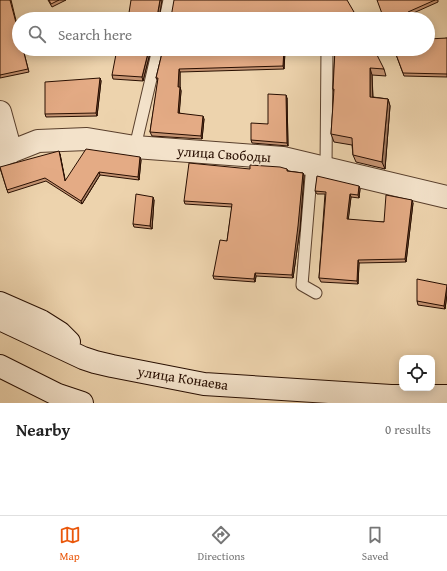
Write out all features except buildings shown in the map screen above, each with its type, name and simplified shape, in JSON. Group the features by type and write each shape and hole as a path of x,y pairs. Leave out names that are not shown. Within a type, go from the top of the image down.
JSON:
{"main road":[{"path":"0,112 5,154"},
{"name":"улица Свободы","path":"5,154 38,141 87,139 135,148 283,158 447,196"},
{"path":"0,303 41,321 60,333 83,358"},
{"name":"улица Конаева","path":"0,319 94,362 204,384 391,396 447,396"},
{"path":"3,369 58,395 82,403"}],"lane":[{"path":"166,12 169,0"},
{"path":"135,148 156,56"},
{"path":"316,294 302,285 319,166 327,56"}]}
